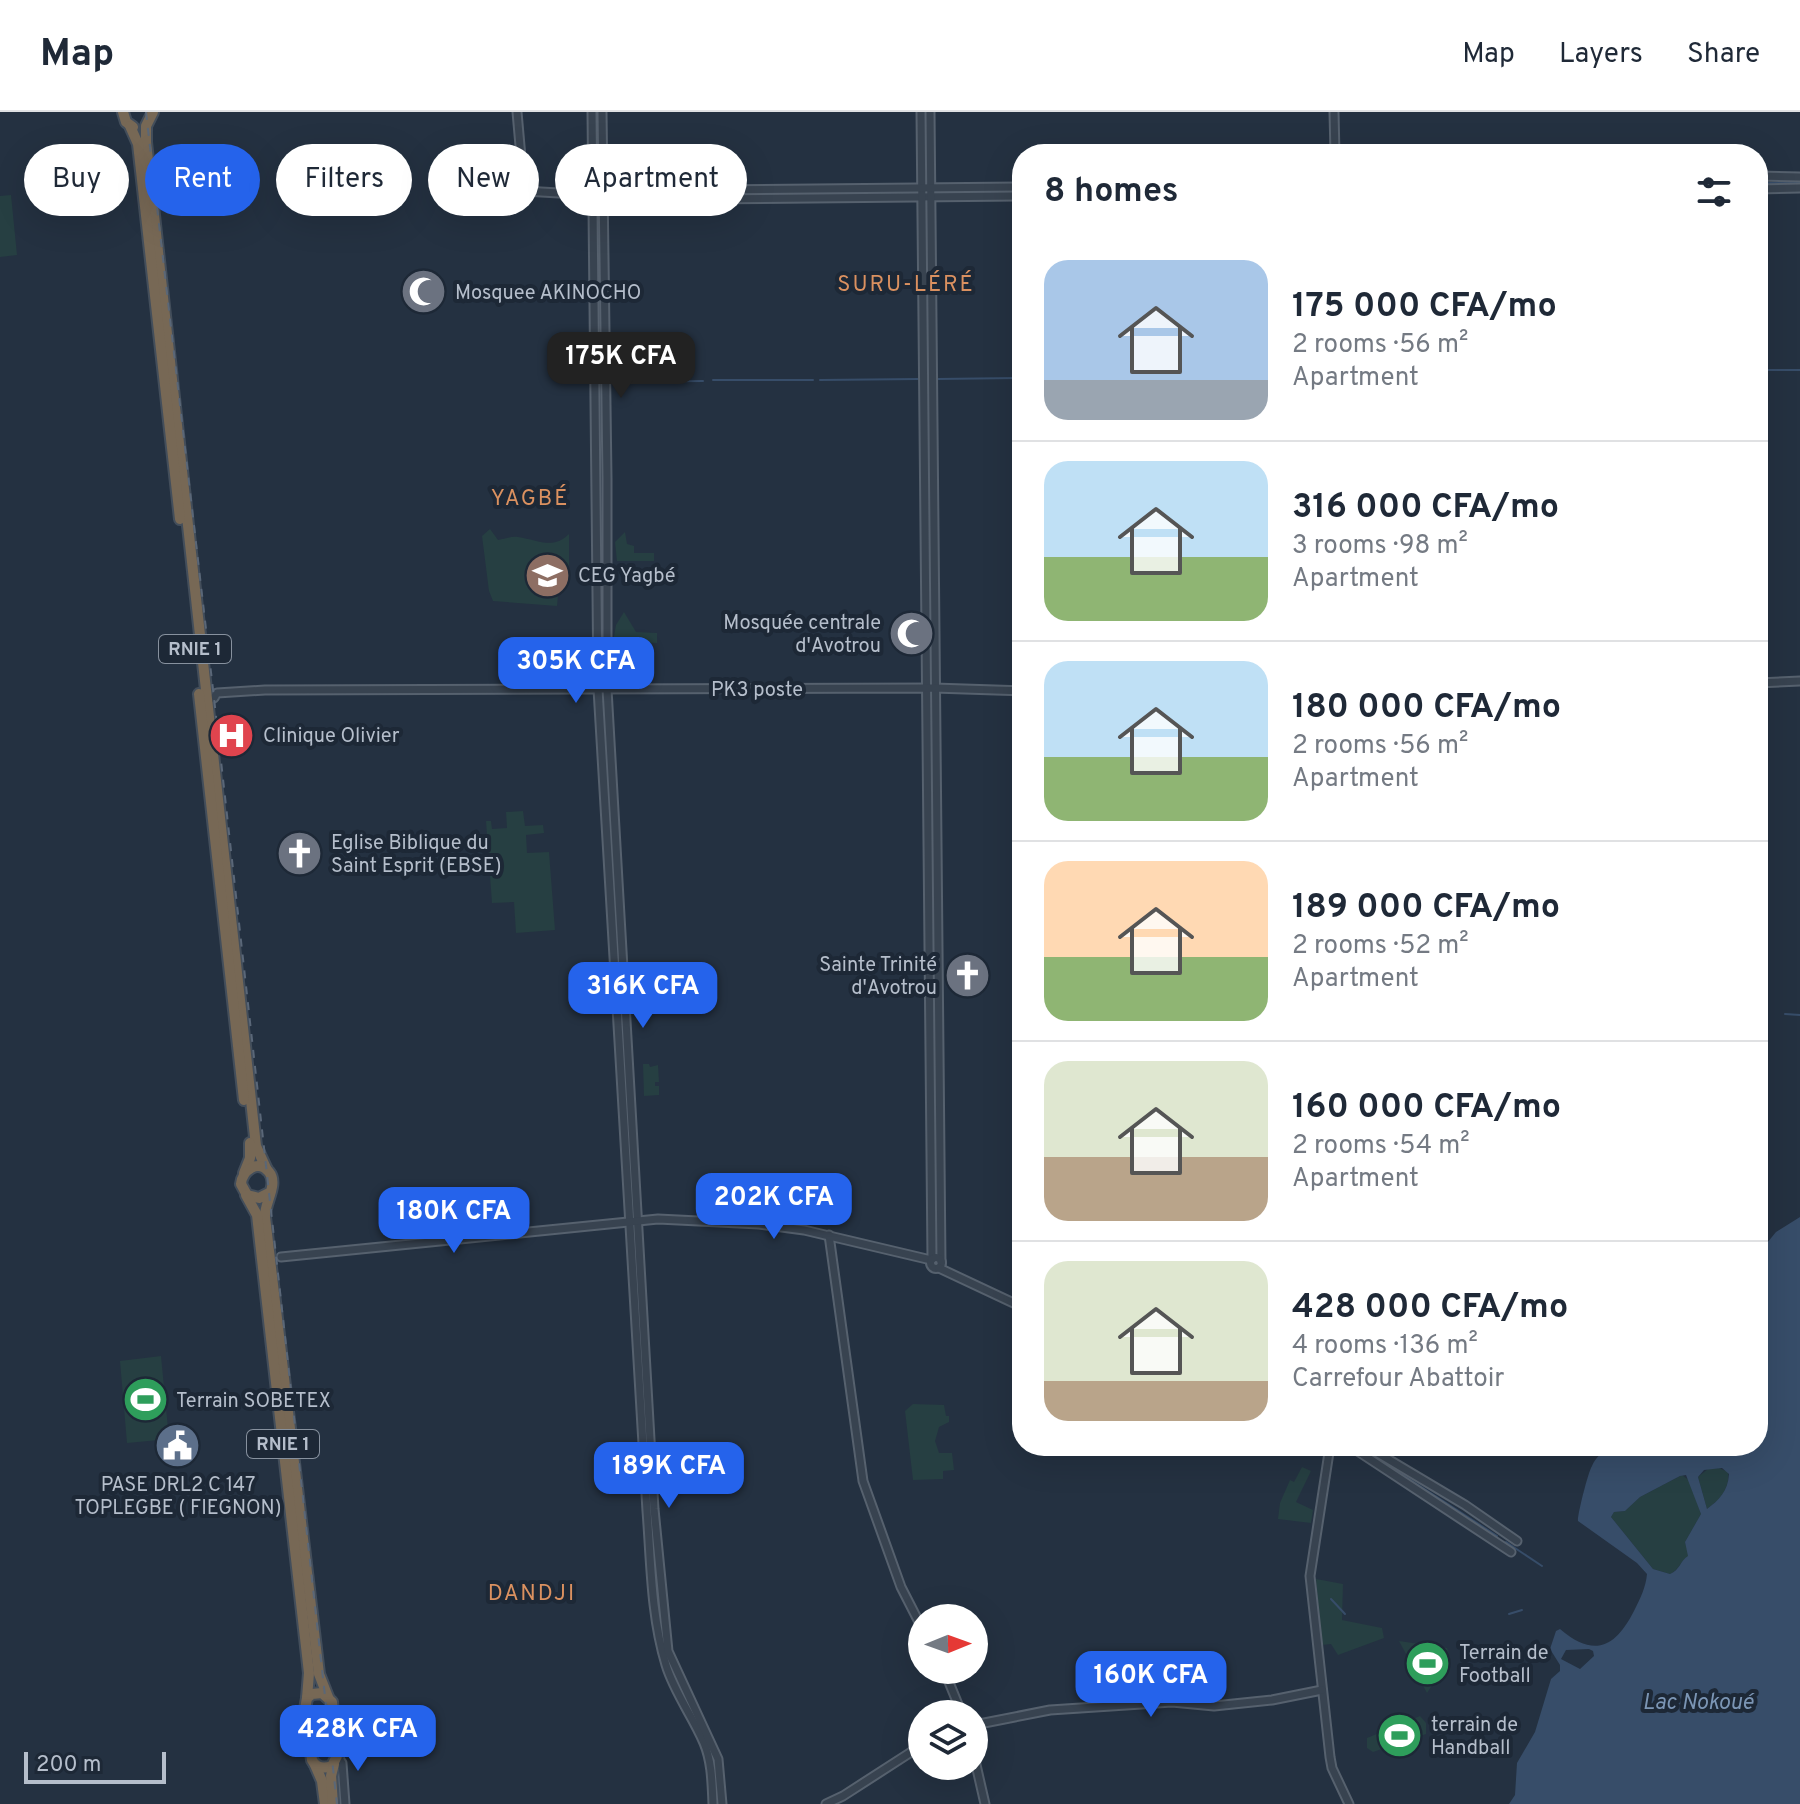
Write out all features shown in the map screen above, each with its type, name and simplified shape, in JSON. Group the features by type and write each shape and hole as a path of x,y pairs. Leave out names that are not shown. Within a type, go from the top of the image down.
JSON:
{"highway":[{"name":"RNIE 1","path":"123,112 138,144 249,1139 250,1158 241,1184 257,1215 310,1681 307,1731 310,1755 322,1781 325,1804"},
{"name":"RNIE 1","path":"153,112 147,125 146,142 256,1146 273,1182 265,1211 289,1430 319,1674 333,1706 336,1760 331,1776 333,1804"},
{"path":"130,126 139,128 147,125"},
{"path":"244,1173 256,1166 267,1170"},
{"path":"245,1193 257,1199 269,1193"},
{"path":"307,1698 318,1693 328,1697"},
{"path":"315,1765 324,1768 336,1760"}],"street":[{"path":"517,112 524,191 555,193"},
{"path":"592,112 592,144"},
{"path":"602,112 602,144"},
{"path":"921,112 927,193"},
{"path":"930,112 927,193 933,1262"},
{"path":"1334,112 1335,144"},
{"path":"1768,176 1800,177"},
{"path":"927,193 1012,188"},
{"path":"1768,189 1800,188"},
{"path":"747,194 1012,196"},
{"path":"592,216 602,689 628,1221 655,1612 666,1668 705,1744 711,1763 713,1804"},
{"path":"602,216 607,478 602,689 654,1509 668,1651 715,1751 722,1804"},
{"path":"1768,683 1800,681"},
{"name":"PK3 poste","path":"207,699 214,698 217,693 265,690 930,688 1012,691"},
{"path":"281,1257 637,1220 759,1224 829,1235 933,1262 1012,1302"},
{"path":"829,1235 863,1481 910,1604"},
{"path":"1328,1456 1310,1576 1332,1768 1349,1804"},
{"path":"1365,1456 1511,1552"},
{"path":"1383,1456 1465,1505 1517,1541"},
{"path":"1499,1544 1506,1533"},
{"path":"988,1722 1050,1710 1172,1702 1214,1706 1272,1700 1322,1690"},
{"path":"826,1804 908,1754"},
{"path":"336,1760 342,1763 345,1804"},
{"path":"980,1780 985,1804"}],"green space":[{"path":"11,195 17,255 0,257 0,196"},
{"path":"490,529 498,540 515,537 551,543 569,534 569,572 560,574 557,606 493,601 482,536"},
{"path":"625,532 627,544 634,546 634,553 654,553 654,561 617,561 615,542"},
{"path":"624,612 636,632 657,633 657,643 636,642 636,662 643,671 614,667 614,654 626,649 613,642 616,625"},
{"path":"523,811 525,826 543,825 544,833 526,835 527,853 549,852 555,930 516,933 514,902 492,903 486,821 491,821 492,829 507,828 506,812"},
{"path":"643,1064 650,1067 658,1065 659,1082 655,1082 655,1086 659,1086 659,1095 644,1096"},
{"name":"Terrain SOBETEX","path":"161,1356 169,1439 127,1443 120,1361"},
{"path":"913,1404 944,1405 946,1416 949,1416 949,1422 939,1427 935,1441 939,1453 952,1453 954,1470 943,1471 943,1479 913,1480 905,1411"},
{"path":"1302,1467 1311,1471 1296,1502 1313,1510 1311,1523 1278,1519 1280,1503 1290,1480 1294,1482"},
{"path":"1719,1468 1728,1472 1726,1489 1707,1509 1698,1477 1708,1469"},
{"path":"1682,1475 1690,1481 1701,1514 1685,1542 1689,1556 1670,1574 1653,1569 1611,1517 1614,1512 1625,1511 1640,1497"},
{"path":"1316,1579 1343,1584 1342,1620 1382,1628 1384,1638 1338,1655 1331,1644 1322,1645"},
{"name":"Terrain de Football","path":"1399,1641 1447,1648 1450,1658 1427,1693"},
{"name":"terrain de Handball","path":"1420,1716 1426,1723 1426,1734 1373,1752 1367,1748 1367,1738"}],"water":[{"name":"Lac Nokoué","path":"1800,1217 1800,1804 1509,1804 1515,1795 1517,1763 1535,1732 1551,1679 1560,1671 1560,1665 1550,1649 1556,1631 1560,1629 1583,1644 1593,1646 1611,1641 1627,1624 1645,1584 1647,1574 1637,1563 1578,1521 1595,1460 1599,1456 1768,1456 1768,1242 1776,1232","holes":["1722,1468 1729,1474 1725,1490 1707,1509 1698,1477 1704,1470","1686,1475 1701,1514 1685,1542 1688,1556 1670,1574 1653,1569 1611,1517 1614,1512 1625,1511 1640,1497","1589,1649 1594,1656 1580,1669 1561,1659 1566,1650"]}],"waterway":[{"path":"1768,183 1800,183"},
{"path":"936,192 1012,191"},
{"path":"820,193 918,192"},
{"path":"796,193 812,193"},
{"path":"1768,370 1800,370"},
{"path":"937,379 1012,378"},
{"path":"820,380 918,379"},
{"path":"713,380 813,380"},
{"path":"611,382 703,381"},
{"path":"1785,1014 1800,1015"},
{"path":"1373,1456 1497,1536"},
{"path":"1506,1542 1542,1566"},
{"path":"1331,1599 1345,1614"},
{"path":"1509,1614 1522,1610"}],"railway":[{"path":"146,112 337,1804"}],"place":[{"name":"Mosquee AKINOCHO","path":"424,292"},
{"name":"CEG Yagbé","path":"547,575"},
{"name":"Mosquée centrale d'Avotrou","path":"912,633"},
{"name":"Clinique Olivier","path":"232,735"},
{"name":"Eglise Biblique du Saint Esprit (EBSE)","path":"300,853"},
{"name":"Sainte Trinité d'Avotrou","path":"968,975"},
{"name":"Terrain SOBETEX","path":"145,1400"},
{"name":"PASE DRL2 C 147 TOPLEGBE ( FIEGNON)","path":"178,1445"},
{"name":"Terrain de Football","path":"1428,1663"},
{"name":"terrain de Handball","path":"1400,1735"}],"district":[{"name":"SURU-LÉRÉ","path":"906,283"},
{"name":"YAGBÉ","path":"530,497"},
{"name":"DANDJI","path":"532,1592"}]}
